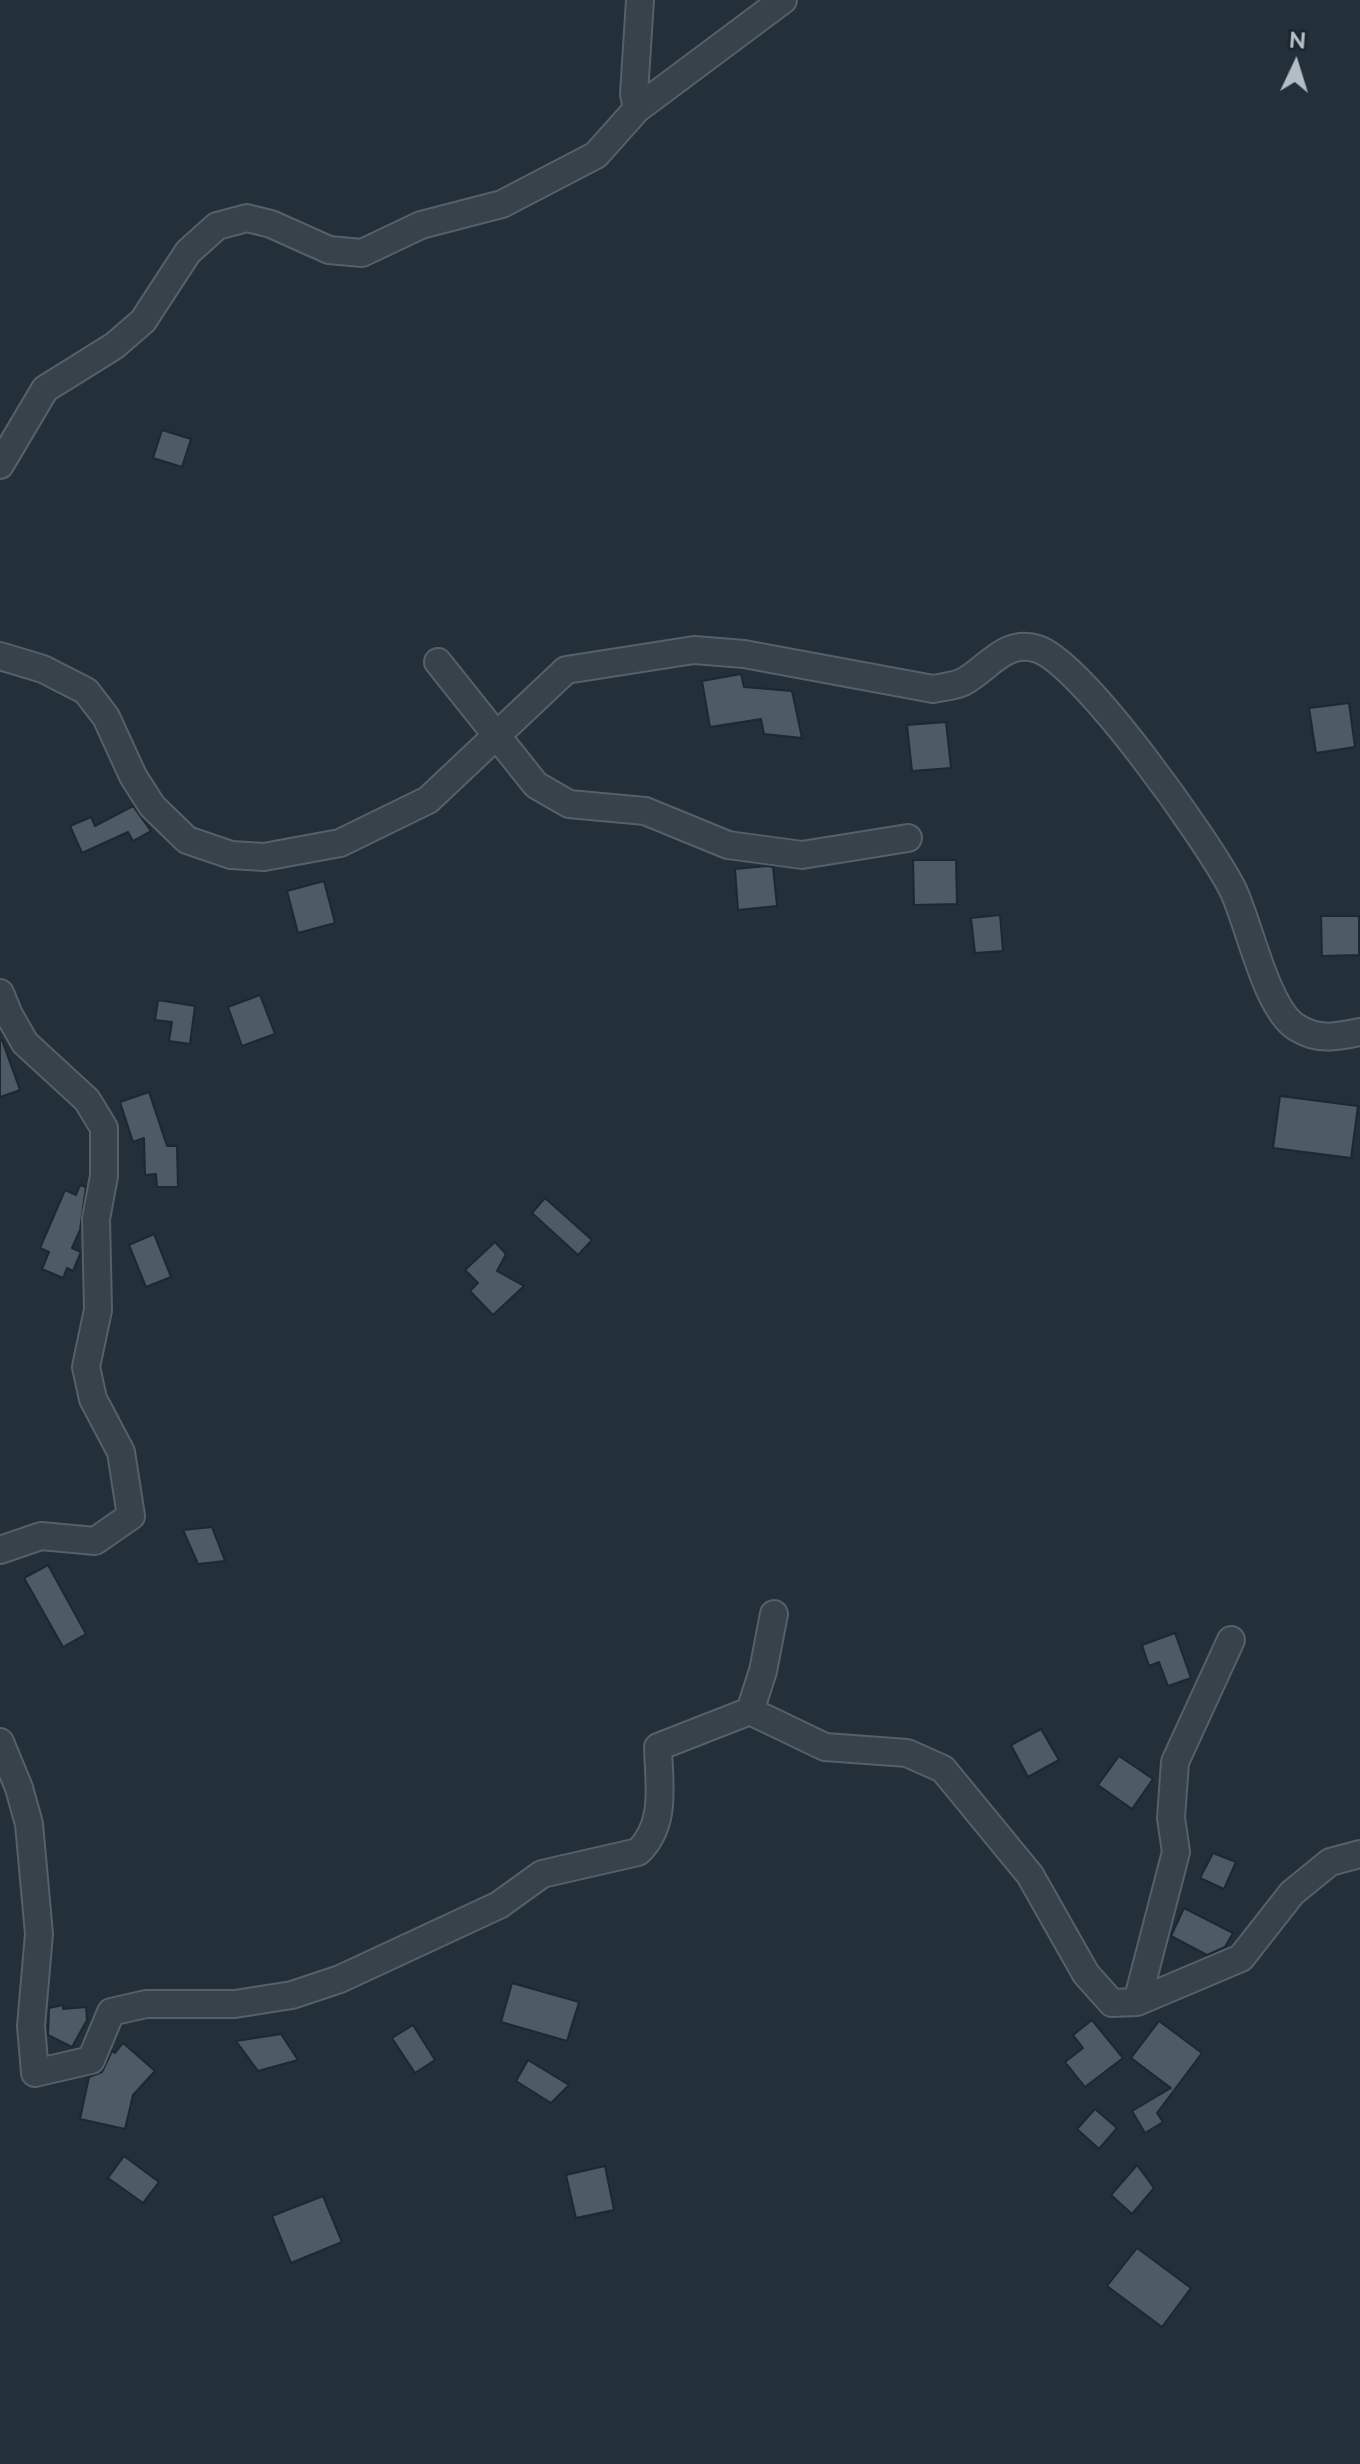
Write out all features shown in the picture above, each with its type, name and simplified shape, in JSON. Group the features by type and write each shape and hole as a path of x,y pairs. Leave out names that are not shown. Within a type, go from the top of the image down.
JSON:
{"street":[{"path":"637,109 634,94 640,0"},
{"path":"0,465 45,389 114,346 143,321 188,252 217,226 247,218 271,224 329,250 362,253 421,225 502,204 596,155 637,109 783,0"},
{"path":"0,656 43,669 86,691 106,717 133,776 152,806 187,840 231,855 264,857 340,843 428,800 566,670 694,650 744,654 933,689 962,682 1007,650 1037,649 1060,663 1114,720 1173,797 1233,889 1273,998 1294,1026 1327,1039 1360,1032"},
{"path":"438,662 536,785 569,804 645,811 728,845 802,855 908,838"},
{"path":"0,993 25,1043 87,1100 104,1128 104,1176 96,1219 98,1310 86,1367 93,1399 121,1452 131,1516 95,1541 41,1536 0,1550"},
{"path":"750,1711 763,1671 774,1614"},
{"path":"1137,2002 1176,1852 1171,1818 1175,1762 1231,1640"},
{"path":"0,1742 19,1788 29,1824 39,1934 31,2026 35,2073 91,2060 111,2012 146,2004 235,2004 292,1995 340,1979 499,1905 542,1874 638,1852 649,1841 660,1815 658,1747 750,1711 825,1747 907,1753 943,1769 1030,1875 1086,1974 1112,2003 1137,2002 1241,1958 1292,1893 1330,1862 1360,1854"}],"building":[{"path":"162,430 191,439 182,467 153,458"},
{"path":"741,674 744,687 792,691 802,738 764,734 761,719 710,727 702,681"},
{"path":"1349,703 1355,747 1316,753 1309,708"},
{"path":"946,722 951,768 912,771 907,725"},
{"path":"133,806 151,831 133,841 128,832 82,853 70,826 91,817 95,826"},
{"path":"913,860 956,860 957,904 914,905"},
{"path":"773,867 777,906 738,910 735,869"},
{"path":"324,881 335,923 298,933 287,891"},
{"path":"1000,915 1003,951 975,953 971,918"},
{"path":"1321,916 1359,916 1359,955 1322,956"},
{"path":"260,995 275,1034 242,1046 228,1007"},
{"path":"158,1000 195,1006 190,1044 169,1041 172,1022 155,1020"},
{"path":"0,1041 20,1090 0,1097"},
{"path":"149,1092 167,1146 177,1146 178,1187 157,1187 156,1174 145,1175 144,1138 133,1142 120,1102"},
{"path":"1280,1096 1358,1106 1351,1158 1273,1148"},
{"path":"80,1185 86,1187 80,1230 72,1248 81,1252 73,1271 67,1268 63,1278 42,1269 49,1252 40,1248 65,1190 76,1195"},
{"path":"545,1198 592,1240 578,1255 532,1213"},
{"path":"154,1234 171,1277 146,1287 129,1245"},
{"path":"495,1242 506,1254 497,1271 524,1286 493,1315 470,1291 478,1283 465,1270"},
{"path":"212,1527 225,1561 198,1564 183,1530"},
{"path":"48,1565 86,1634 63,1647 24,1578"},
{"path":"1175,1633 1191,1678 1168,1686 1159,1662 1149,1666 1142,1645"},
{"path":"1041,1729 1059,1760 1028,1777 1011,1745"},
{"path":"1119,1756 1153,1779 1132,1809 1098,1785"},
{"path":"1213,1853 1236,1862 1224,1889 1200,1878"},
{"path":"1184,1908 1233,1933 1225,1947 1207,1955 1171,1936"},
{"path":"512,1983 579,2002 567,2041 501,2022"},
{"path":"63,2005 63,2009 86,2007 87,2020 72,2047 48,2035 49,2008"},
{"path":"1092,2020 1123,2058 1085,2087 1065,2062 1083,2048 1073,2035"},
{"path":"1159,2021 1202,2053 1157,2113 1163,2122 1145,2133 1132,2111 1171,2088 1131,2058"},
{"path":"413,2025 435,2060 415,2073 392,2038"},
{"path":"281,2034 298,2060 258,2071 236,2041"},
{"path":"123,2043 155,2071 133,2095 125,2129 80,2119 89,2077 102,2072 112,2051 115,2053"},
{"path":"528,2060 569,2085 551,2103 516,2081"},
{"path":"1095,2109 1117,2128 1099,2149 1077,2129"},
{"path":"124,2156 159,2182 143,2203 108,2178"},
{"path":"1137,2165 1154,2188 1132,2214 1111,2195"},
{"path":"605,2166 614,2210 576,2218 566,2175"},
{"path":"323,2196 342,2242 291,2263 272,2216"},
{"path":"1137,2248 1191,2288 1162,2327 1107,2286"}]}
